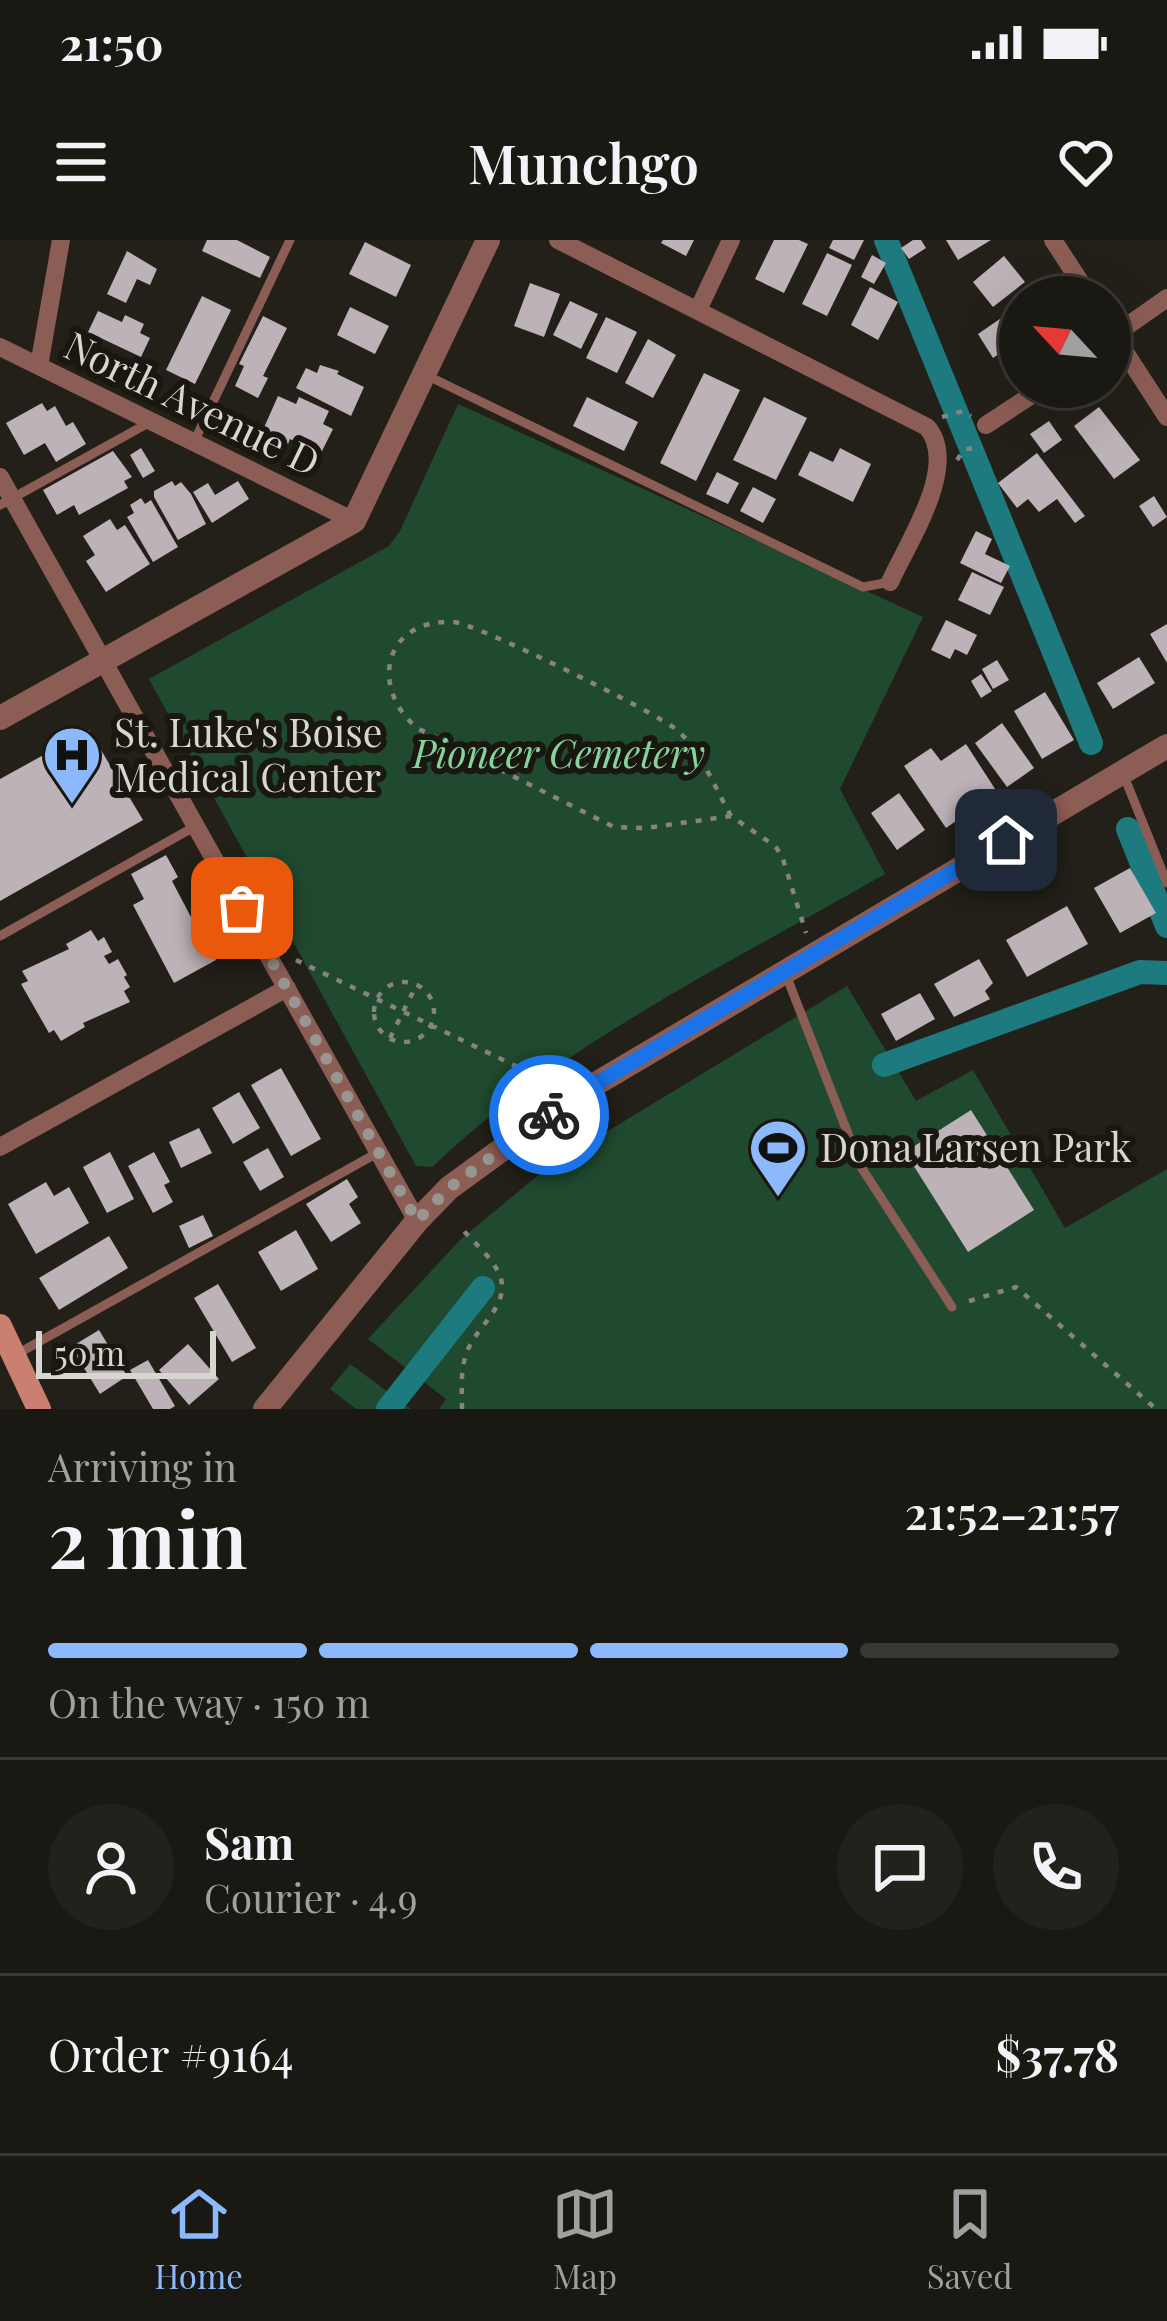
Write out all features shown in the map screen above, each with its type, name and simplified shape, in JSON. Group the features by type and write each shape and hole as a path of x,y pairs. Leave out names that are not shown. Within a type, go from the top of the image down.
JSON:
{"main road":[{"path":"0,1326 39,1409"}],"street":[{"path":"39,365 61,240"},
{"path":"0,718 354,521 488,240"},
{"path":"558,240 909,415 937,438 940,453 935,485 890,581"},
{"path":"698,310 731,240"},
{"path":"1053,240 1076,276"},
{"path":"1131,320 1167,298"},
{"name":"North Avenue D","path":"0,347 354,521"},
{"path":"1131,363 1167,417"},
{"path":"986,425 1012,408"},
{"path":"0,477 6,502 104,661 417,1221"},
{"path":"265,1409 449,1188 577,1095 1167,746"},
{"path":"0,1147 282,980"}],"lane":[{"path":"194,442 290,240"},
{"path":"424,374 863,587 890,581"},
{"path":"6,502 152,422"},
{"path":"1122,771 1167,884"},
{"path":"0,936 196,826"},
{"path":"784,972 861,1167 952,1306"},
{"path":"16,1354 379,1152"}],"path":[{"path":"945,416 963,411"},
{"path":"965,449 983,448"},
{"path":"730,816 646,828 614,826 417,728 400,711 389,686 388,670 397,643 421,627 461,622 650,712 688,741 730,816 782,856 812,956"},
{"path":"282,980 299,958 577,1095"},
{"path":"390,1038 417,984"},
{"path":"417,984 432,1000 430,1025 413,1040 390,1038 374,1019 376,998 390,985 417,984"},
{"path":"462,1409 461,1371 466,1352 491,1315 502,1285 498,1271 463,1230"},
{"path":"952,1306 1016,1287 1156,1409"}],"green space":[{"name":"Pioneer Cemetery","path":"458,404 923,617 840,789 885,874 592,1043 482,1122 432,1167 416,1166 149,679 389,546"},
{"name":"Dona Larsen Park","path":"847,986 916,1101 973,1070 1065,1228 1167,1169 1167,1409 439,1409 446,1399 368,1339 460,1240 547,1168"},
{"path":"350,1364 411,1409 356,1409 330,1389"}],"building":[{"path":"207,240 237,240 270,257 260,278 202,251"},
{"path":"694,240 686,256 661,243"},
{"path":"774,240 808,244 784,293 755,279"},
{"path":"833,240 864,240 854,260 829,248"},
{"path":"921,240 926,248 909,259 901,248"},
{"path":"946,240 991,240 958,260"},
{"path":"365,242 411,265 396,297 349,274"},
{"path":"127,251 157,269 150,285 137,279 126,303 107,294"},
{"path":"827,253 852,265 827,316 802,304"},
{"path":"872,255 886,263 874,284 861,277"},
{"path":"1004,256 1020,276 999,276 999,302 993,307 973,282"},
{"path":"530,283 560,294 544,337 514,326"},
{"path":"870,287 898,302 878,340 851,325"},
{"path":"202,296 231,310 195,384 166,370"},
{"path":"570,301 598,314 581,349 553,335"},
{"path":"350,307 389,326 375,354 337,335"},
{"path":"98,311 122,322 125,315 144,324 140,333 150,338 141,357 88,332"},
{"path":"263,316 287,328 263,376 268,378 258,398 235,386 244,366 239,364"},
{"path":"606,317 637,332 617,373 586,358"},
{"path":"999,320 999,354 993,358 978,334"},
{"path":"648,339 676,355 653,398 625,383"},
{"path":"320,365 364,387 351,416 296,388 306,368 317,373"},
{"path":"704,373 740,390 696,481 660,463"},
{"path":"278,396 296,404 299,397 329,411 323,424 333,429 321,453 262,432"},
{"path":"587,397 638,422 624,451 573,426"},
{"path":"764,397 807,418 776,480 733,460"},
{"path":"42,403 47,411 55,406 66,426 73,422 86,444 56,462 45,443 24,455 6,423"},
{"path":"1100,408 1140,460 1114,479 1074,426"},
{"path":"1049,421 1062,440 1044,453 1030,434"},
{"path":"141,448 155,471 143,478 130,455"},
{"path":"840,448 871,464 853,502 798,475 810,451 833,462"},
{"path":"113,451 132,477 124,481 128,488 79,515 74,505 57,515 43,490"},
{"path":"1037,453 1085,516 1075,523 1057,499 1039,512 1028,499 1017,508 998,483"},
{"path":"717,472 739,483 728,504 706,494"},
{"path":"172,481 175,486 181,482 191,494 206,524 178,540 154,497 154,491"},
{"path":"238,481 249,499 212,523 193,492 208,483 215,495"},
{"path":"753,487 776,499 763,523 740,511"},
{"path":"1154,496 1167,517 1153,527 1139,506"},
{"path":"141,498 145,504 151,500 178,547 153,562 127,517 134,513 130,505"},
{"path":"110,519 117,530 125,525 150,564 106,592 86,561 95,555 83,536"},
{"path":"976,531 992,539 985,554 1010,566 1001,583 960,563"},
{"path":"972,572 1004,587 990,615 958,600"},
{"path":"946,620 977,635 967,655 955,649 950,659 931,650"},
{"path":"1167,624 1167,663 1150,634"},
{"path":"1139,657 1155,683 1113,709 1097,683"},
{"path":"997,660 1009,680 993,689 982,669"},
{"path":"981,674 992,691 981,698 971,681"},
{"path":"1045,692 1074,740 1042,759 1014,711"},
{"path":"1002,723 1034,768 1007,787 975,743"},
{"name":"St. Luke's Boise Medical Center","path":"89,730 143,820 0,901 0,779"},
{"path":"966,744 999,795 981,807 976,799 958,811 962,817 946,828 904,766 931,748 941,761"},
{"path":"899,793 925,830 897,850 871,813"},
{"path":"166,855 178,877 172,881 192,919 198,916 216,960 174,983 133,905 144,899 131,874"},
{"path":"1130,868 1156,913 1120,933 1094,888"},
{"path":"1067,906 1088,944 1027,977 1006,940"},
{"path":"91,930 98,941 104,937 112,952 104,956 109,964 118,959 127,975 130,987 124,991 130,1002 83,1023 85,1027 61,1041 54,1030 49,1033 21,984 28,981 22,971 69,949 66,944"},
{"path":"979,959 993,983 985,991 990,999 954,1017 934,984"},
{"path":"920,993 935,1019 896,1041 881,1014"},
{"path":"281,1068 321,1139 291,1156 251,1085"},
{"path":"239,1092 260,1128 233,1144 212,1108"},
{"path":"971,1110 1034,1210 968,1252 905,1152"},
{"path":"199,1128 212,1153 181,1168 169,1142"},
{"path":"268,1148 284,1177 260,1191 243,1162"},
{"path":"110,1152 134,1199 107,1213 83,1167"},
{"path":"154,1152 170,1182 164,1185 173,1202 153,1213 128,1166"},
{"path":"347,1179 358,1197 349,1204 361,1223 331,1242 306,1204"},
{"path":"46,1182 54,1196 69,1187 89,1223 36,1254 8,1204"},
{"path":"203,1215 213,1236 189,1248 179,1226"},
{"path":"296,1230 318,1269 281,1291 258,1252"},
{"path":"109,1236 128,1268 59,1310 39,1278"},
{"path":"218,1284 256,1348 232,1362 194,1298"},
{"path":"99,1330 127,1376 100,1394 71,1347"},
{"path":"188,1344 219,1379 189,1405 159,1370"},
{"path":"148,1360 175,1406 170,1409 153,1409 130,1370"}],"waterway":[{"path":"886,240 1091,743"},
{"path":"1128,829 1167,926"},
{"path":"884,1065 1140,972 1167,973"},
{"path":"388,1409 483,1288"}],"way so far":[{"path":"242,908 417,1221 449,1188 549,1115"}],"place":[{"name":"St. Luke's Boise Medical Center","path":"72,806"},
{"name":"Dona Larsen Park","path":"778,1199"}],"route":[{"path":"549,1115 1006,840"}]}
